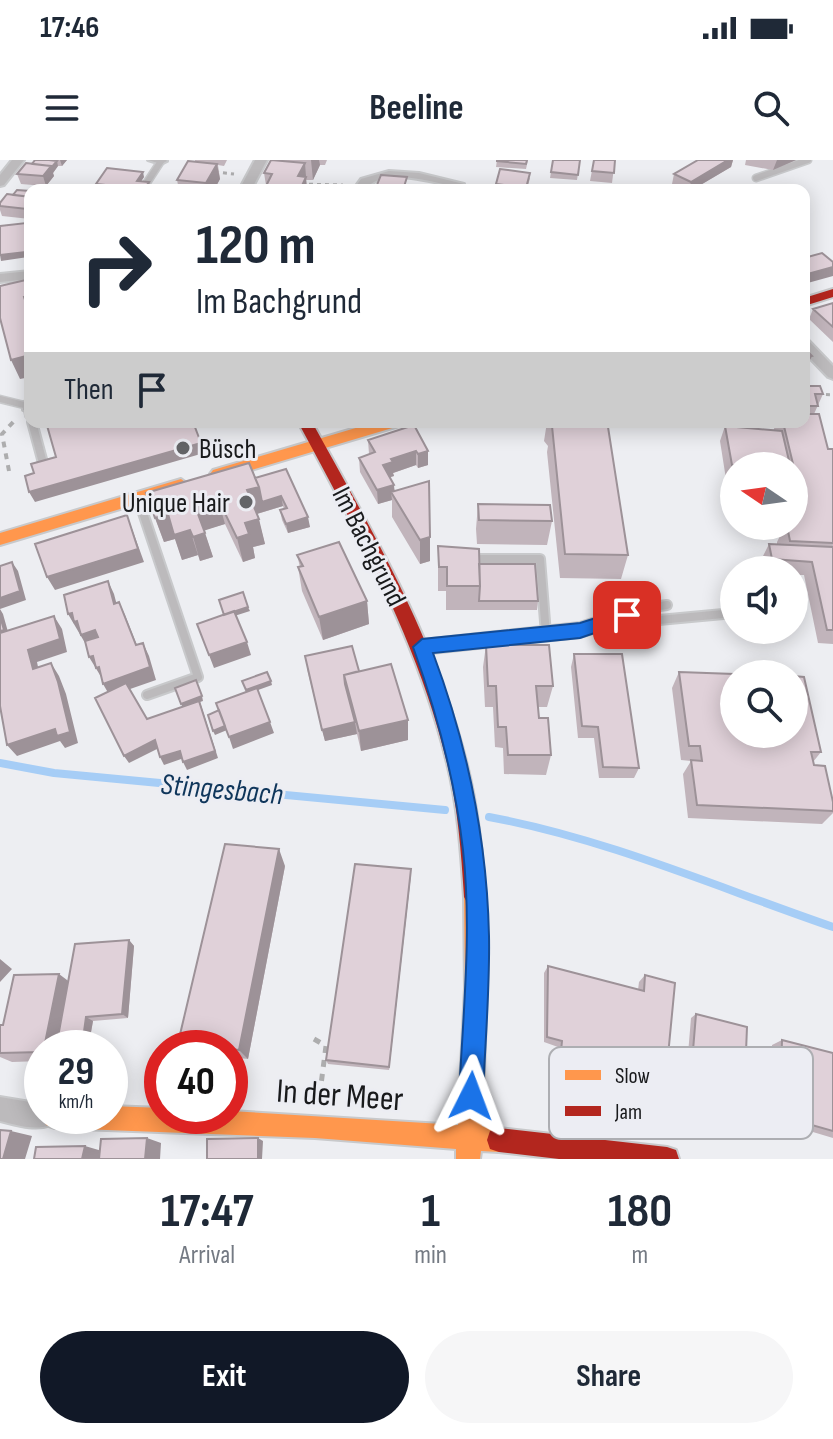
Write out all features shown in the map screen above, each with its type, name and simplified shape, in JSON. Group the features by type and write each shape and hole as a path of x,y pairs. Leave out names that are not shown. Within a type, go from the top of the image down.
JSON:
{"street":[{"path":"0,183 18,160"},
{"path":"154,160 161,161"},
{"path":"248,184 261,160"},
{"path":"364,184 378,174 458,184"},
{"path":"0,278 24,276"},
{"path":"810,300 833,293"},
{"path":"810,350 833,374"},
{"name":"Im Bachgrund","path":"308,428 422,647 444,708 461,777 473,851 478,937 468,1159"},
{"path":"0,539 374,428"},
{"path":"422,647 580,630 627,615"},
{"path":"0,1109 24,1113"},
{"name":"In der Meer","path":"128,1121 188,1126 315,1126 469,1137 667,1159"}],"lane":[{"path":"756,178 808,160"},
{"path":"146,184 161,161"},
{"path":"0,399 24,409"},
{"path":"34,428 43,463"},
{"path":"138,498 198,677 147,695"},
{"path":"477,559 540,559 546,634"},
{"path":"627,615 645,608 667,605"},
{"path":"627,615 659,620 720,614"}],"path":[{"path":"215,172 253,176"},
{"path":"298,183 310,184"},
{"path":"810,393 833,395"},
{"path":"9,471 2,434 24,417"},
{"path":"314,1039 326,1046 315,1126"}],"building":[{"path":"35,160 57,161 51,168 32,164"},
{"path":"271,160 305,163 298,176 306,177 303,184 267,184 272,174 264,173"},
{"path":"497,160 527,160 526,164"},
{"path":"553,160 580,160 578,175 551,172"},
{"path":"594,160 615,160 614,173 592,171"},
{"path":"698,160 728,160 691,182 674,174"},
{"path":"188,161 217,164 206,183 177,180"},
{"path":"26,163 51,166 43,176 17,174"},
{"path":"107,168 143,172 137,181 149,182 148,184 96,184"},
{"path":"500,169 530,173 527,184 496,184"},
{"path":"381,175 407,177 405,184 377,184"},
{"path":"17,190 24,191 24,196 13,195"},
{"path":"7,194 24,196 24,209 0,206"},
{"path":"24,223 24,252 0,255 0,226"},
{"path":"822,253 833,262 833,267 810,273 810,256"},
{"path":"24,280 24,357 11,360 0,318 0,286"},
{"path":"833,303 833,327 813,309"},
{"path":"810,386 820,386 823,394 815,394 818,406 810,406"},
{"path":"810,414 819,414 828,449 833,449 833,543 790,541 808,540 808,452 790,452 784,428 810,428"},
{"path":"48,428 195,428 201,443 29,492 25,476 34,473 31,464 56,457"},
{"path":"405,428 416,428 428,451 418,454 416,451 383,465 394,485 377,490 359,458 375,452 368,440"},
{"path":"552,428 608,428 628,555 565,554"},
{"path":"725,428 748,428 782,431 787,452 730,452"},
{"path":"249,463 259,487 247,490 259,519 245,523 249,534 237,538 218,499 195,506 205,533 193,537 190,530 174,535 168,514 155,518 146,493"},
{"path":"286,469 308,517 286,524 280,510 287,508 281,496 262,502 255,478"},
{"path":"429,481 430,537 420,540 391,492"},
{"path":"478,504 550,505 552,521 479,520"},
{"path":"127,515 138,549 47,577 35,544"},
{"path":"339,542 367,601 319,617 298,567 303,566 297,555"},
{"path":"769,544 833,547 833,630 827,630 808,556 771,556"},
{"path":"438,546 479,549 480,586 447,586 447,567 439,567"},
{"path":"12,562 20,591 0,598 0,566"},
{"path":"479,564 535,564 538,601 479,601"},
{"path":"108,581 114,604 119,602 136,645 143,643 150,667 103,684 99,667 96,668 93,656 89,657 85,641 98,637 95,630 81,635 77,621 74,622 72,613 68,614 64,595"},
{"path":"243,592 248,607 224,615 219,600"},
{"path":"234,611 247,642 209,655 197,624"},
{"path":"54,616 60,639 28,650 33,669 51,663 70,732 57,736 55,729 7,745 0,706 0,633"},
{"path":"486,645 549,645 553,686 536,686 539,718 548,718 551,755 508,755 506,727 498,727 496,686 488,686"},
{"path":"352,646 359,671 344,675 355,722 322,730 305,656"},
{"path":"574,654 622,654 639,768 603,767 598,727 582,726"},
{"path":"391,664 408,720 359,731 344,675"},
{"path":"267,672 271,681 246,690 242,681"},
{"path":"679,672 720,673 720,748 808,748 808,695 821,752 811,752 814,765 825,766 833,811 697,805 691,760 702,761 700,746 689,746"},
{"path":"196,680 202,696 181,704 175,688"},
{"path":"126,683 147,719 199,701 215,751 183,762 180,751 160,757 155,740 124,756 95,698"},
{"path":"257,688 270,722 229,737 216,703"},
{"path":"219,710 225,726 213,731 208,715"},
{"path":"225,844 279,849 243,1030 181,1030"},
{"path":"355,864 411,869 389,1067 326,1060"},
{"path":"129,940 122,1014 86,1017 84,1030 59,1030 75,944"},
{"path":"548,966 644,991 645,975 675,983 669,1047 561,1047 562,1041 547,1037"},
{"path":"59,974 48,1030 24,1030 24,1052 0,1053 0,1025 3,1025 14,975"},
{"path":"696,1014 747,1027 746,1047 693,1047"},
{"path":"782,1040 809,1047 782,1047"},
{"path":"813,1048 833,1053 833,1131 813,1125"},
{"path":"0,1130 11,1131 3,1159 0,1159"},
{"path":"147,1138 145,1159 99,1159 101,1139"},
{"path":"258,1138 258,1159 207,1159 207,1139"},
{"path":"85,1146 82,1159 34,1159 36,1147"}],"waterway":[{"name":"Stingesbach","path":"0,763 54,773 445,810"},
{"name":"Stingesbach","path":"489,817 620,851 833,927"}],"traffic: slow":[{"path":"218,474 374,428"},
{"path":"0,539 181,485"},
{"path":"468,1159 476,988 475,897"},
{"path":"128,1119 315,1126 499,1140"}],"traffic: jam":[{"path":"810,300 833,293"},
{"path":"308,428 395,593 441,706 458,766 469,829 475,897"},
{"path":"499,1140 667,1159"}],"place":[{"name":"Büsch","path":"183,448"},
{"name":"Unique Hair","path":"246,502"}],"route":[{"path":"471,1096 478,937 473,851 461,777 444,708 422,647 580,630 627,615"}]}
